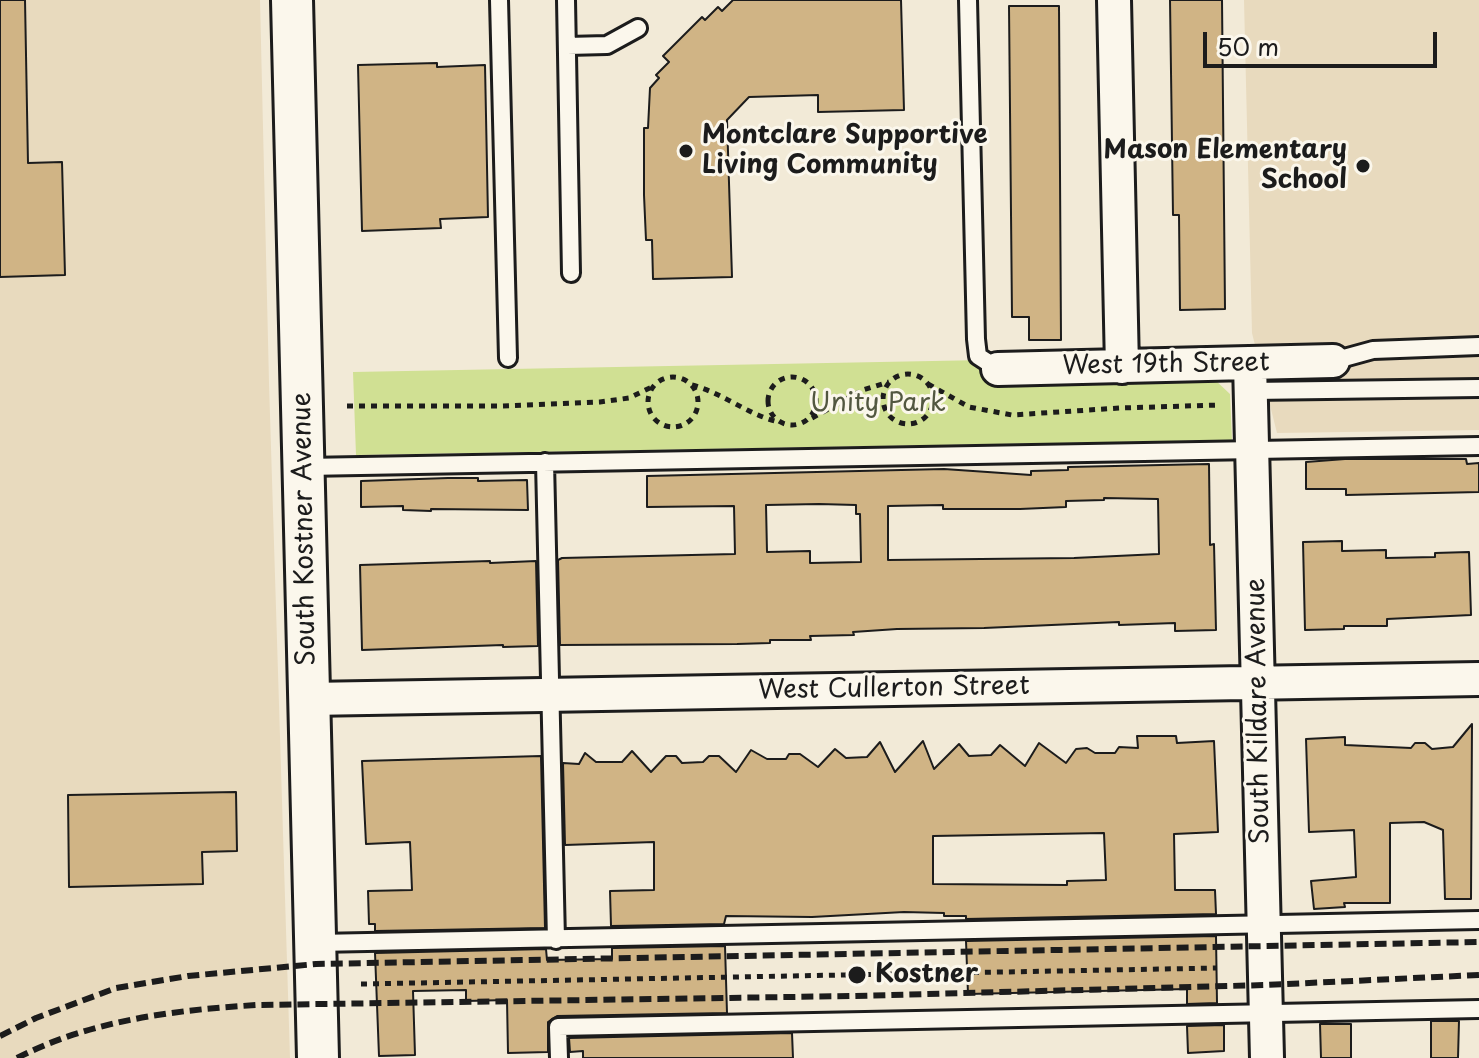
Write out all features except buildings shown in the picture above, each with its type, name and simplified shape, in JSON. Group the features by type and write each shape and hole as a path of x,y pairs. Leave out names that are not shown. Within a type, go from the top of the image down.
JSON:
{"street":[{"name":"South Kostner Avenue","path":"292,0 318,1058"},
{"path":"1114,0 1122,367"},
{"name":"West 19th Street","path":"998,369 1122,367 1250,377 1333,361"},
{"name":"South Kildare Avenue","path":"1250,377 1267,1058"},
{"name":"West Cullerton Street","path":"309,699 1479,679"}],"lane":[{"path":"499,0 508,358"},
{"path":"566,0 571,273"},
{"path":"968,0 976,339 978,356 998,369"},
{"path":"567,46 607,45 638,28"},
{"path":"1333,361 1373,350 1479,346"},
{"path":"1250,377 1479,388"},
{"path":"304,467 1479,446"},
{"path":"545,462 556,940"},
{"path":"315,943 1479,920"},
{"path":"559,1058 558,1027 1479,1009"}],"path":[{"path":"347,406 513,406 600,402 629,398 670,377 681,378 707,389 766,419 794,425 863,390 911,374 969,407 1012,415 1220,405"},
{"path":"781,423 769,410 768,395 776,382 790,376 804,379 816,395 815,409 807,420"},
{"path":"891,382 884,394 885,409 894,420 907,424 921,421 931,411 933,397 928,384"},
{"path":"654,386 649,397 650,410 662,424 674,427 691,419 697,409 697,396 692,385"},
{"path":"361,984 1217,968"}],"shaded area":[{"path":"0,0 260,0 290,1058 0,1058"},
{"name":"Mason Elementary School","path":"1244,0 1479,0 1479,430 1277,433 1252,333"}],"green space":[{"name":"Unity Park","path":"985,360 987,384 1214,379 1230,394 1232,440 356,455 353,372"}],"railway":[{"path":"0,1036 36,1018 116,988 188,976 316,964 1479,942"},
{"path":"17,1058 74,1034 134,1019 257,1005 854,996 1266,985 1479,975"}],"place":[{"name":"Montclare Supportive Living Community","path":"686,151"},
{"name":"Mason Elementary School","path":"1363,166"},
{"name":"Kostner","path":"857,975"}]}
